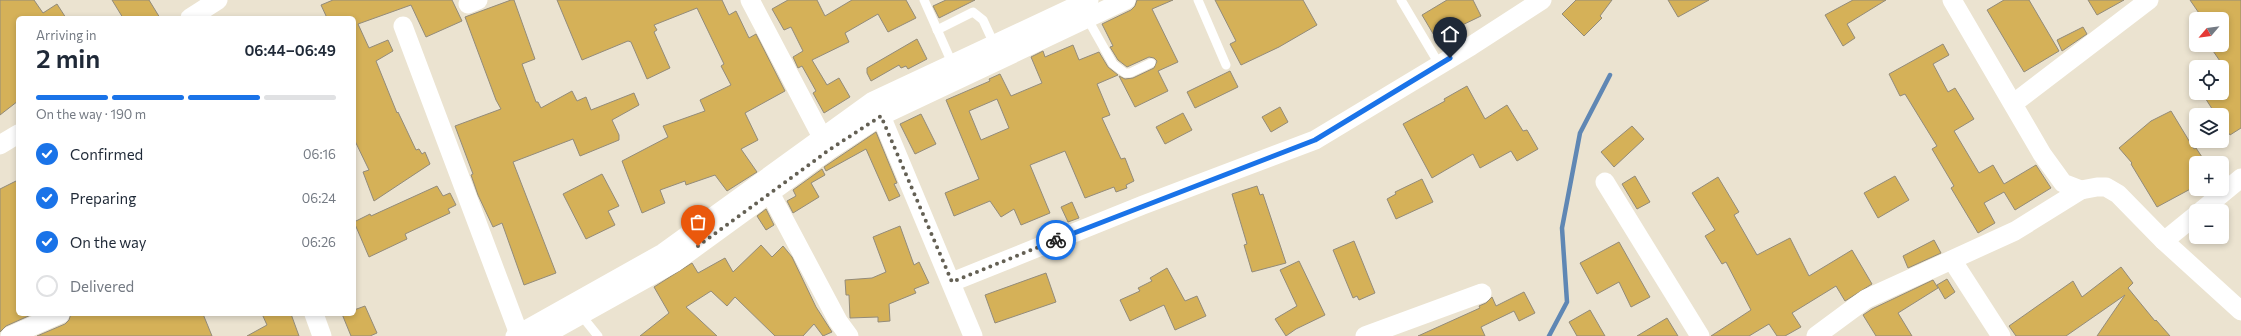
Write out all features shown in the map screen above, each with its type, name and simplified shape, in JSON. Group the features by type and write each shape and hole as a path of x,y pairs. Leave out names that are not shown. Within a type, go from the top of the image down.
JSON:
{"street":[{"path":"193,16 218,0"},
{"path":"750,0 822,137"},
{"path":"543,336 674,263 770,192 881,116 998,52 1088,9 1126,0"},
{"path":"952,282 1136,208 1315,140 1471,46 1542,0"},
{"path":"1952,0 2014,103 2042,154 2063,183 2082,190"},
{"path":"2014,103 2149,0"},
{"path":"403,26 517,335 663,253 873,101 952,63 998,52"},
{"path":"881,116 952,282 973,336"},
{"path":"0,145 16,135"},
{"path":"2209,204 2241,178"},
{"path":"1605,182 1700,336"},
{"path":"1816,336 1866,299 2014,232 2082,190 2106,187 2118,194 2164,241 2241,311"},
{"path":"770,192 838,321 849,336"},
{"path":"2164,241 2189,221"},
{"path":"1952,260 2001,336"},
{"path":"1365,336 1482,293"},
{"path":"10,336 55,316"},
{"path":"315,316 322,336"}],"lane":[{"path":"924,0 952,63"},
{"path":"1198,0 1226,65"},
{"path":"1401,0 1439,64"},
{"path":"1088,9 1113,64 1118,69 1130,73 1151,63"},
{"path":"937,30 973,12 983,20 998,52"},
{"path":"581,315 598,336"}],"building":[{"path":"0,0 34,0 43,13 57,4 65,16 16,16 16,103 0,115"},
{"path":"112,0 149,0 159,16 122,16"},
{"path":"333,0 452,0 462,21 426,37 411,5 358,24 369,48 388,40 393,51 376,61 397,113 398,112 416,150 419,149 422,154 425,152 430,164 374,201 363,172 369,170 356,143 356,16 326,16 321,5"},
{"path":"514,0 535,59 522,64 536,102 538,102 541,108 572,91 577,101 586,97 591,110 634,93 639,105 612,120 619,135 619,140 580,156 573,139 513,162 556,273 524,285 502,223 493,227 478,195 471,175 473,174 455,126 501,109 496,100 465,17"},
{"path":"557,0 722,0 729,15 736,11 749,38 756,34 785,91 745,113 758,140 741,149 757,172 727,191 715,175 686,185 685,181 660,190 665,203 642,213 622,161 668,137 663,126 705,111 700,100 731,85 721,66 724,64 697,8 654,25 657,30 654,32 670,68 647,79 631,42 628,41 582,60"},
{"path":"788,0 817,0 825,16 852,0 906,0 916,18 888,32 878,14 845,33 849,42 812,60 827,85 839,78 850,97 824,113 813,93 816,91 802,66 798,68 793,57 803,51 791,27 784,30 772,9"},
{"path":"946,0 975,0 939,18 933,6"},
{"path":"1137,0 1173,0 1152,9 1178,62 1158,71 1168,91 1135,107 1119,76 1125,79 1133,78 1154,68 1157,61 1154,58 1149,57 1127,67 1118,60 1110,47 1113,46 1102,24 1131,10 1135,6"},
{"path":"1215,0 1303,0 1317,25 1279,47 1241,65 1230,44 1236,41"},
{"path":"1447,0 1473,0 1481,16 1456,28 1455,25 1435,37 1422,15"},
{"path":"1576,0 1612,0 1600,16 1602,18 1584,36 1562,14"},
{"path":"1668,0 1709,0 1678,17"},
{"path":"1853,0 1886,0 1847,24 1855,38 1843,46 1825,15"},
{"path":"2004,0 2029,0 2059,51 2024,72 1987,10"},
{"path":"2088,0 2124,0 2097,15"},
{"path":"2190,0 2241,0 2241,128 2230,135 2229,108 2212,108 2206,100 2229,100 2229,60 2219,60 2214,52 2229,52 2229,12 2198,12"},
{"path":"2083,27 2087,34 2062,51 2057,40"},
{"path":"917,39 927,59 908,69 906,66 901,68 899,65 871,81 867,73 867,68"},
{"path":"1943,44 1949,55 1933,64 1948,92 1955,88 1974,119 1954,131 1979,173 1993,165 2004,184 2036,165 2051,188 2015,210 2004,192 1984,203 1995,223 1978,233 1951,188 1954,186 1932,149 1937,146 1905,94 1900,96 1889,74"},
{"path":"1073,45 1079,60 1099,52 1108,67 1118,75 1097,84 1110,115 1102,118 1121,159 1125,158 1134,181 1126,185 1127,188 1116,192 1114,187 1085,198 1065,151 1030,165 1050,213 1021,225 1014,209 1001,217 990,201 954,216 945,193 979,179 946,100 990,81 989,79 1000,74 1011,96 1042,83 1031,57 1043,51 1045,57","holes":["997,99 1009,128 981,140 969,111"]},
{"path":"1230,71 1238,87 1195,108 1187,92"},
{"path":"1467,86 1485,119 1507,105 1523,131 1527,130 1538,149 1517,161 1511,151 1480,168 1473,154 1432,178 1403,124 1445,101 1444,99"},
{"path":"1280,107 1288,122 1271,132 1262,117"},
{"path":"2171,111 2189,141 2189,148 2196,148 2201,156 2189,156 2189,190 2157,207 2131,164 2132,163 2119,148 2151,121"},
{"path":"1183,113 1192,130 1165,144 1156,127"},
{"path":"921,114 936,144 915,154 900,124"},
{"path":"1632,126 1644,139 1614,167 1601,152"},
{"path":"876,132 897,183 894,184 900,196 889,201 866,149 826,171 824,167"},
{"path":"822,169 825,175 811,183 819,197 793,213 787,201 796,196 793,190"},
{"path":"602,174 619,206 608,211 615,225 586,239 563,194"},
{"path":"1635,176 1650,202 1637,209 1622,184"},
{"path":"1895,176 1909,200 1878,218 1864,193"},
{"path":"1718,177 1739,212 1734,215 1757,255 1790,238 1809,276 1852,250 1872,284 1845,301 1836,286 1792,313 1801,327 1785,336 1777,336 1769,324 1749,336 1711,336 1751,310 1726,262 1722,264 1705,236 1715,230 1692,193"},
{"path":"1422,179 1433,202 1396,219 1387,199 1396,194 1395,192"},
{"path":"16,181 16,316 28,316 6,326 0,332 0,189"},
{"path":"437,186 443,196 450,193 456,205 448,209 450,213 405,234 407,239 369,257 356,227 356,221 370,214 371,216"},
{"path":"1257,186 1260,195 1263,194 1286,263 1252,272 1244,245 1247,244 1232,194"},
{"path":"1072,202 1079,218 1068,222 1061,207"},
{"path":"766,209 774,225 766,230 757,216"},
{"path":"900,226 914,265 919,262 929,283 914,289 916,293 889,304 890,321 878,322 878,317 850,318 849,295 846,295 845,280 872,278 886,272 873,237"},
{"path":"1934,240 1941,253 1908,268 1903,256"},
{"path":"1354,241 1375,293 1359,300 1357,296 1353,298 1333,250"},
{"path":"1619,242 1650,297 1631,307 1619,282 1597,294 1580,263"},
{"path":"761,245 772,257 783,246 792,257 816,307 832,332 823,336 814,324 803,336 775,336 735,297 727,306 711,291 686,307 717,336 640,336 669,313 654,287 692,263 698,273 725,258 733,272"},
{"path":"1299,261 1325,315 1296,329 1286,336 1275,319 1297,306 1280,270"},
{"path":"2121,267 2133,283 2128,288 2155,321 2156,320 2170,336 2097,336 2125,295 2066,336 2016,336 2009,326 2073,281 2082,297"},
{"path":"1167,268 1185,301 1197,296 1206,316 1175,330 1164,305 1130,321 1120,300 1140,291 1138,288 1152,281 1150,278"},
{"path":"1046,273 1056,302 995,323 985,295"},
{"path":"1947,279 1955,292 1945,299 1937,285"},
{"path":"1933,280 1938,288 1898,313 1912,336 1876,336 1863,315 1872,309"},
{"path":"1524,292 1535,313 1519,321 1514,311 1481,327 1485,336 1418,336 1480,308 1479,306 1486,303 1492,297 1496,306"},
{"path":"365,306 377,333 370,336 351,336 343,316 356,316 356,309"},
{"path":"1590,310 1605,336 1577,336 1569,322"},
{"path":"70,316 204,316 212,336 37,336 65,324"},
{"path":"263,316 292,316 299,336 247,336 267,325"},
{"path":"1667,318 1678,336 1637,336"}],"waterway":[{"path":"1549,336 1567,302 1562,228 1580,133 1610,75"}],"way so far":[{"path":"698,246 829,150 881,116 929,233 952,282 1056,240"}],"route":[{"path":"1056,240 1143,205 1315,140 1450,58"}]}
